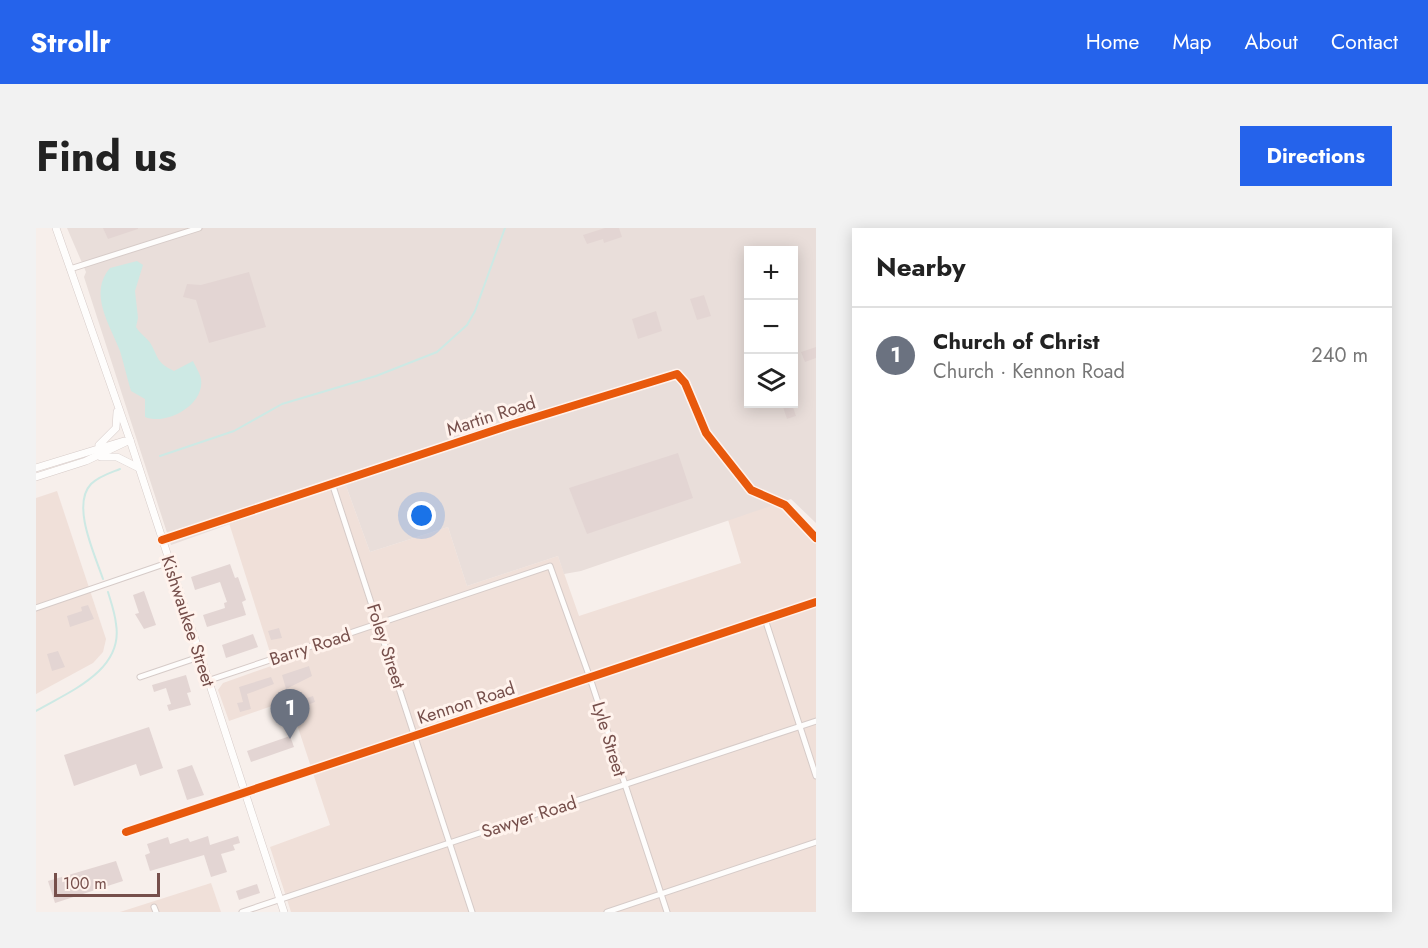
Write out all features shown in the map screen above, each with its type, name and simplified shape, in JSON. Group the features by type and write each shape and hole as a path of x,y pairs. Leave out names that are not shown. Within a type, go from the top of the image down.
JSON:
{"street":[{"name":"Kishwaukee Street","path":"56,228 130,440 199,657 285,912"},
{"path":"70,269 199,228"},
{"name":"Martin Road","path":"162,540 332,483 677,374 686,383 705,432 751,490 785,505 816,538"},
{"path":"89,451 111,436 116,428 117,404"},
{"path":"36,468 130,440"},
{"path":"36,477 86,460 130,440"},
{"path":"86,460 117,457 137,467"},
{"name":"Foley Street","path":"332,483 472,912"},
{"path":"36,608 170,562"},
{"name":"Barry Road","path":"207,681 550,566"},
{"name":"Lyle Street","path":"550,566 590,678 667,912"},
{"name":"Kennon Road","path":"126,832 816,602"},
{"path":"765,619 816,776"},
{"path":"140,677 199,657"},
{"name":"Sawyer Road","path":"242,912 816,721"},
{"path":"607,912 816,842"}],"shaded area":[{"path":"67,228 816,228 816,523 791,499 581,571 564,574 558,556 467,586 448,527 370,552 345,483 171,545 84,277 86,272"},
{"path":"345,483 370,552 448,527 467,586 558,556 579,616 741,563 726,513 773,502 781,507 816,544 816,912 291,912 270,847 330,825 289,700 229,721 218,690 223,683 274,665 229,523"},
{"path":"57,491 106,639 103,652 93,663 36,694 36,498"},
{"path":"211,883 221,912 120,912"}],"water":[{"path":"137,261 143,265 135,291 138,318 136,327 151,343 158,358 165,366 174,371 193,361 201,379 201,388 191,405 163,419 145,417 145,399 131,391 120,351 103,309 101,298 104,278 110,268"}],"building":[{"path":"103,228 138,228 138,229 108,239"},
{"path":"605,228 619,228 622,237 604,243 603,239 587,244 583,235"},
{"path":"249,272 266,327 209,343 196,300 183,297 187,284 201,285"},
{"path":"704,295 711,316 697,320 690,299"},
{"path":"656,311 662,331 638,339 632,319"},
{"path":"816,347 816,358 805,362 801,352"},
{"path":"783,408 793,408 796,416 787,419"},
{"path":"678,453 693,498 587,534 569,488"},
{"path":"230,564 235,578 238,577 246,600 242,602 246,615 207,627 203,615 225,608 224,603 227,602 220,582 195,590 191,577"},
{"path":"144,591 156,625 144,629 135,614 139,613 133,595"},
{"path":"88,605 94,619 70,627 67,616 82,611 81,607"},
{"path":"279,628 282,638 271,640 268,631"},
{"path":"253,634 258,647 226,658 222,645"},
{"path":"58,651 65,667 52,671 47,654"},
{"path":"309,666 312,676 286,689 282,675"},
{"path":"186,675 191,692 187,693 191,705 169,711 167,705 171,704 166,688 154,692 152,685"},
{"path":"271,677 274,684 247,694 251,709 240,712 237,703 243,702 239,687"},
{"path":"302,692 304,699 313,696 315,702 297,709 293,696"},
{"path":"149,727 163,768 140,776 136,764 74,786 64,755"},
{"path":"290,736 294,747 251,762 247,751"},
{"path":"192,765 204,795 187,800 177,770"},
{"path":"208,836 210,845 238,836 240,843 233,845 235,850 221,854 227,872 211,877 204,855 150,871 145,855 150,853 147,844 168,837 170,844 188,838 190,842"},
{"path":"116,861 123,881 55,903 48,881"},
{"path":"257,884 260,893 239,900 236,891"}],"waterway":[{"path":"160,456 234,431 282,404 376,376 437,352 467,325 475,311 505,228"},
{"path":"103,579 86,530 83,504 85,493 91,484 120,469"},
{"path":"36,711 91,678 103,667 111,655 116,640 116,624 108,592"}],"cycle path":[{"path":"162,540 507,426 677,374 685,383 706,433 751,490 785,505 816,538"},
{"path":"126,832 816,602"}],"place":[{"name":"Church of Christ","path":"290,739"}]}
